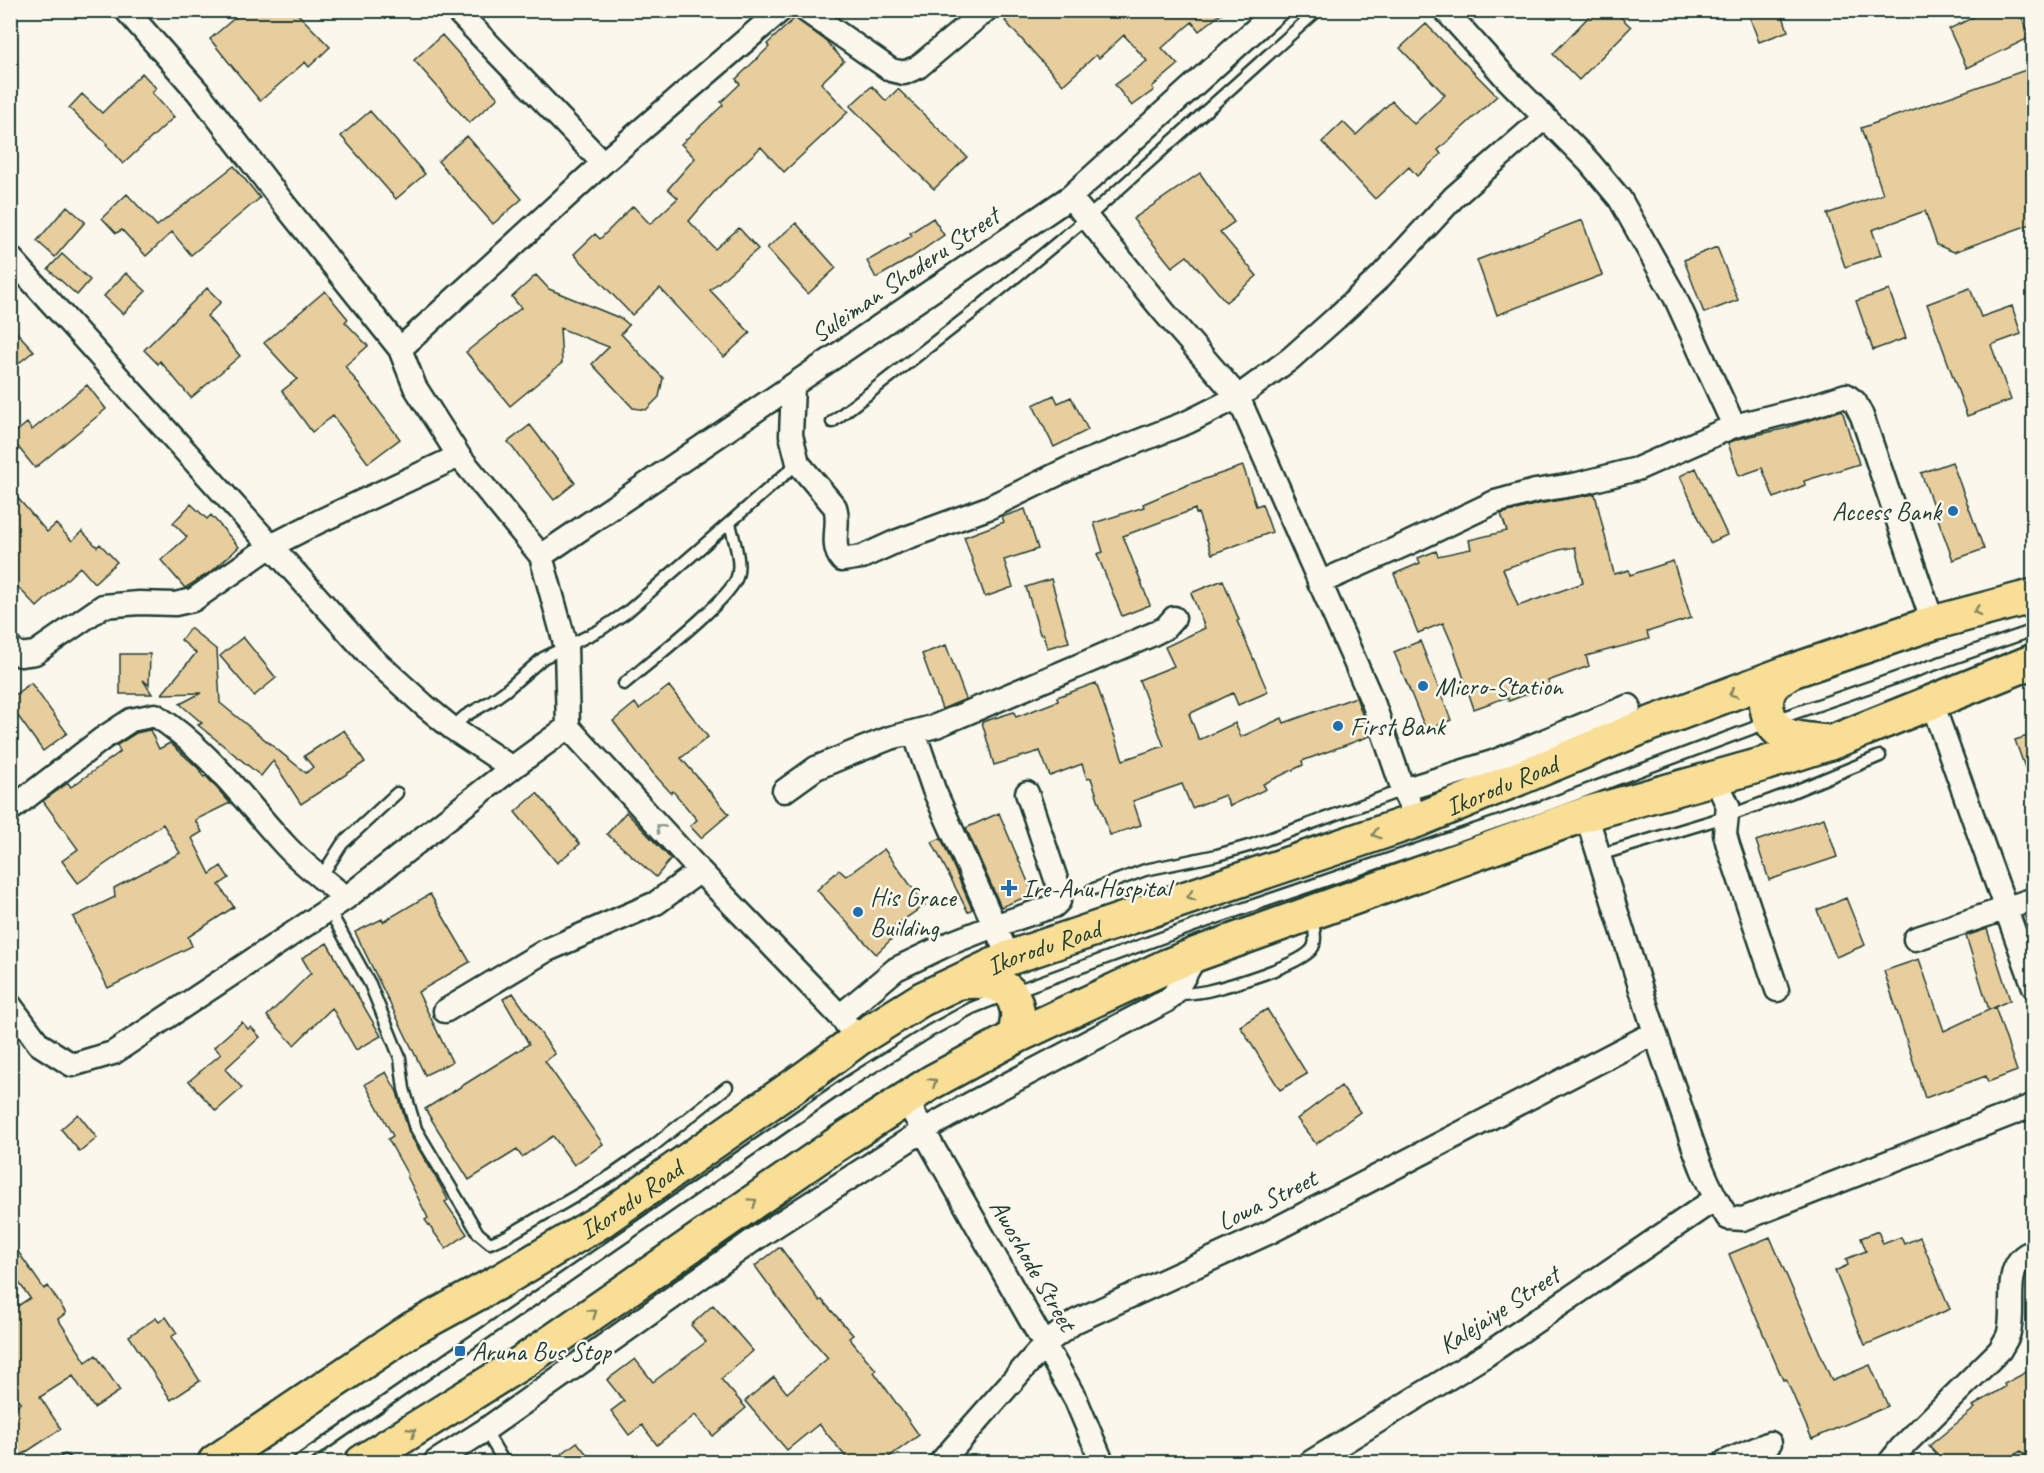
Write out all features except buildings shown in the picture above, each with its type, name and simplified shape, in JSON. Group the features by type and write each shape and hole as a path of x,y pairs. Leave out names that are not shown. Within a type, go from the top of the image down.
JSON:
{"highway":[{"name":"Ikorodu Road","path":"215,1462 412,1329 502,1280 601,1221 808,1076 849,1028 922,999 1009,958 1418,820 1650,724 1789,672 1933,623 2034,596"},
{"name":"Ikorodu Road","path":"362,1462 524,1361 834,1146 932,1082 1015,1037 1197,954 1586,814 1830,743 2034,661"},
{"path":"1789,672 1771,686 1766,698 1768,714 1772,721 1783,733 1830,743"},
{"path":"959,982 976,981 999,984 1008,989 1018,1010 1015,1037"}],"street":[{"path":"126,10 198,92 400,349 416,387 459,456 541,556 566,647 568,727 849,1028 896,969 948,944 1054,906 1059,901 1061,894 1027,793"},
{"path":"456,10 603,163"},
{"path":"400,349 603,163 781,10"},
{"path":"805,10 891,70 904,74 918,67 986,10"},
{"name":"Suleiman Shoderu Street","path":"541,556 1070,197 1277,10"},
{"path":"1445,10 1544,118 1589,162 1620,199 1675,297 1734,426"},
{"path":"793,386 791,435 798,463 835,507 838,516 837,555 842,560 862,557 895,542 988,508 1072,467 1188,422 1238,397 1290,359 1336,318 1380,277 1454,197 1544,118"},
{"path":"1070,197 1238,397 1374,705 1403,790 1418,820"},
{"path":"10,257 372,658 452,728 512,768"},
{"path":"1319,583 1495,502 1637,469 1734,426 1846,395 1856,402 1862,416 1933,623"},
{"path":"10,648 20,655 35,653 103,606 139,603 175,604 193,600 271,546 459,456"},
{"path":"783,791 816,768 890,738 936,726 1151,635 1165,628 1174,618"},
{"path":"1932,703 2034,987"},
{"path":"1403,790 1504,758 1629,706"},
{"path":"10,810 130,720 155,715 187,738 213,763 285,845 321,877 338,904"},
{"path":"10,1005 39,1044 72,1065 113,1053 338,904 568,727"},
{"path":"914,732 934,790 1009,958"},
{"path":"1715,778 1728,806 1725,834 1777,990"},
{"path":"1586,814 1654,1033 1715,1199 1728,1218 1743,1219 2034,1105"},
{"path":"445,1011 547,950 656,903 700,871"},
{"path":"1915,939 2034,899"},
{"path":"435,1462 485,1430 755,1239 924,1130 1166,1001 1174,994 1197,954"},
{"name":"Lowa Street","path":"941,1462 1045,1344 1076,1321 1270,1232 1654,1033"},
{"name":"Awoshode Street","path":"906,1100 1076,1400 1102,1462"},
{"name":"Kalejaiye Street","path":"1311,1462 1486,1355 1715,1199"},
{"path":"1890,1462 1901,1448 2000,1350 2009,1333 2014,1270 2023,1254 2034,1251"},
{"path":"1725,1462 1770,1443"}],"lane":[{"path":"832,422 972,313 1087,218 1318,10"},
{"path":"452,728 465,716 505,691 543,658 600,630 627,612 798,463"},
{"path":"624,684 724,598 737,577 738,561 730,523"},
{"path":"298,1462 847,1083 930,1031 972,1008 1213,919 1550,804 1772,721 2034,630"},
{"path":"1599,855 1728,816 1790,794 1880,756"},
{"path":"1091,890 1145,870 1217,855 1252,844 1403,790"},
{"path":"321,877 342,844 397,793"},
{"path":"338,904 400,1058 404,1089 416,1129 478,1233 490,1243 507,1236 612,1175 648,1150 727,1087"},
{"path":"1174,994 1210,990 1293,962 1306,954 1315,943 1312,913"},
{"path":"485,1430 504,1462"}],"place":[{"name":"Access Bank","path":"1953,511"},
{"name":"Micro-Station","path":"1423,686"},
{"name":"First Bank","path":"1338,726"},
{"name":"Ire-Anu Hospital","path":"1009,888"},
{"name":"His Grace Building","path":"858,912"},
{"name":"Aruna Bus Stop","path":"460,1351"}]}
